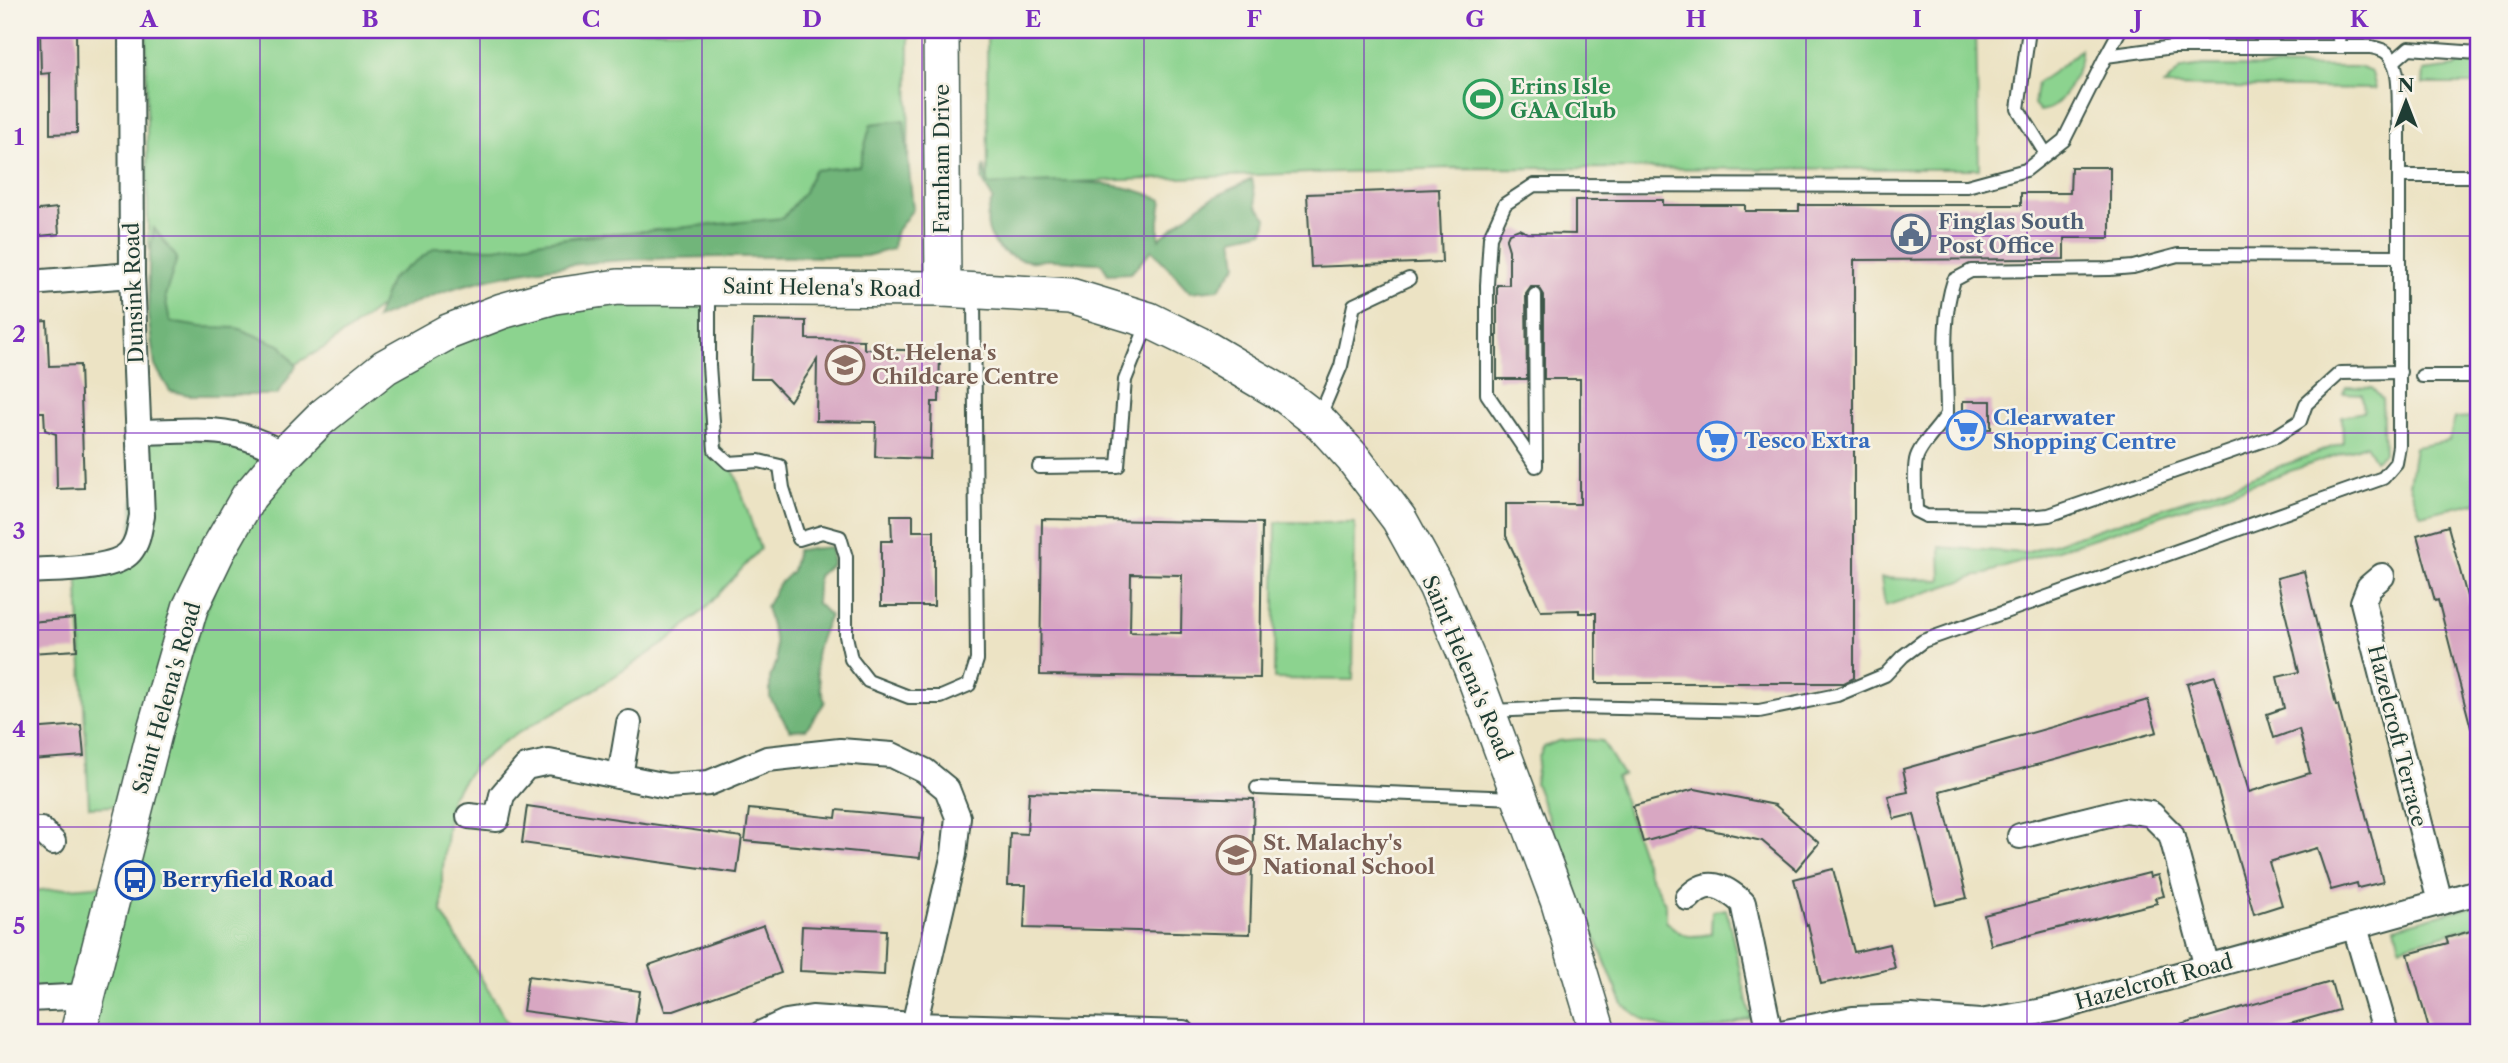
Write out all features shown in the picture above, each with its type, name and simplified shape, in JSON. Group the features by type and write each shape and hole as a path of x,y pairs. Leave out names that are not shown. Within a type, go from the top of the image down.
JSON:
{"street":[{"name":"Dunsink Road","path":"30,571 110,564 128,554 137,540 142,516 132,275 131,30"},
{"name":"Farnham Drive","path":"941,30 959,290"},
{"path":"30,283 132,275"},
{"name":"Saint Helena's Road","path":"78,1033 156,726 190,608 249,496 321,418 385,367 448,332 502,311 555,296 618,287 959,290 1070,296 1149,320 1198,344 1283,394 1318,421 1353,458 1399,519 1436,586 1488,712 1558,900 1593,1032"},
{"path":"139,432 222,431 243,435 284,455"},
{"name":"Hazelcroft Terrace","path":"2382,576 2368,587 2363,602 2440,902"},
{"path":"620,776 629,723"},
{"path":"469,816 497,819 502,795 526,767 550,762 667,786 709,783 767,759 840,751 892,755 925,771 947,789 958,817 954,854 914,1026"},
{"path":"2020,836 2125,810 2151,814 2171,834 2207,967"},
{"path":"30,830 41,830 53,842"},
{"path":"1688,898 1697,889 1713,885 1729,891 1743,903 1770,1033"},
{"name":"Hazelcroft Road","path":"1781,1033 1853,1019 1911,1017 1980,1021 2055,1009 2478,892"},
{"path":"2355,927 2386,1033"},
{"path":"30,999 88,996"},
{"path":"762,1033 786,1022 812,1018 914,1026 1183,1033"}],"lane":[{"path":"2029,30 2018,109 2046,154"},
{"path":"1535,295 1536,466 1487,394 1490,237 1505,204 1534,186 1967,186 2026,170 2064,141 2120,30"},
{"path":"2185,30 2186,47"},
{"path":"2339,30 2340,47"},
{"path":"1488,712 1573,707 1759,711 1837,695 1885,675 1903,656 1923,641 2383,478 2396,463 2399,446 2400,372 2398,82 2393,62 2386,51 2371,47 2186,47 2144,50 2106,57"},
{"path":"2393,62 2409,48 2478,53"},
{"path":"2399,176 2478,176"},
{"path":"2399,256 2178,255 2110,270 1971,271 1954,280 1949,296 1947,414 1916,459 1916,511 1926,516 2049,515 2276,436 2300,421 2306,404 2340,373 2400,372"},
{"path":"1318,421 1341,366 1354,304 1409,279"},
{"path":"709,287 709,365 715,450 729,463 759,461 780,466 783,488 799,539 821,532 840,537 846,556 846,636 851,659 868,681 909,697 941,697 969,685 977,660 959,290"},
{"path":"1039,467 1118,466 1125,380 1149,320"},
{"path":"2422,376 2478,376"},
{"path":"1257,788 1520,798"}],"green space":[{"path":"146,30 909,30 908,197 884,227 669,230 590,234 539,243 432,279 380,307 327,346 292,366 174,347 159,311 148,237"},
{"name":"Erins Isle GAA Club","path":"987,30 1976,30 1979,169 1450,168 988,185"},
{"path":"2081,49 2076,72 2067,90 2051,108 2040,111 2034,104 2037,83"},
{"path":"2467,58 2478,60 2478,84 2423,84 2424,71 2455,67"},
{"path":"2203,66 2358,67 2372,72 2376,89 2163,86 2181,69"},
{"path":"904,120 913,209 895,233 893,249 866,256 662,258 561,266 510,274 461,286 376,319 391,279 435,248 495,248 550,240 783,218 804,192 814,170 859,166 871,124"},
{"path":"984,166 988,185 1098,183 1120,186 1162,200 1159,239 1204,202 1252,179 1257,206 1267,218 1264,231 1233,238 1237,264 1219,289 1190,292 1152,250 1131,273 1108,274 1101,263 1030,261 1007,254 999,248 989,231 989,210 993,199 982,180"},
{"path":"154,228 177,258 165,296 170,322 201,327 237,328 282,346 296,366 277,395 189,395 170,391 155,366 148,317 149,261"},
{"path":"707,289 713,435 736,476 760,549 706,608 668,641 595,689 506,740 473,767 451,798 442,875 442,913 514,1033 79,1033 218,550 340,398 502,311"},
{"path":"2346,387 2372,388 2382,399 2384,453 2375,460 2366,445 2116,531 1885,606 1881,578 1941,580 1940,547 2026,553 2217,490 2343,443 2342,416 2364,412 2362,394 2343,393"},
{"path":"2478,411 2478,502 2421,515 2409,484 2415,447 2449,441 2455,418 2475,417"},
{"path":"139,433 269,447 248,496 136,805 89,807 77,567 129,555"},
{"path":"1276,522 1355,523 1353,680 1274,679"},
{"path":"831,547 832,563 818,576 816,602 830,616 816,658 825,702 806,729 790,730 770,698 770,678 777,661 775,640 766,607 778,585 792,571 797,550"},
{"path":"1558,741 1602,741 1623,775 1616,777 1648,872 1666,905 1666,921 1686,935 1711,934 1712,911 1726,909 1751,1018 1719,1028 1681,1033 1647,1022 1623,1005 1535,783 1539,757 1544,747"},
{"path":"107,885 79,994 30,997 30,891"},
{"path":"2478,904 2478,925 2400,947 2395,927"}],"building":[{"path":"40,30 76,30 77,133 50,134 50,73 41,74"},
{"name":"Tesco Extra","path":"2071,167 2110,167 2110,238 2064,238 2064,259 1854,260 1854,678 1844,683 1596,683 1596,613 1579,613 1579,610 1541,611 1506,536 1506,504 1580,504 1580,379 1544,379 1544,295 1539,287 1531,287 1526,294 1527,379 1497,379 1497,285 1509,285 1509,250 1506,240 1509,233 1519,229 1527,233 1575,234 1575,200 1663,200 1663,205 1745,205 1745,211 1799,211 1799,205 2021,205 2021,193 2070,193"},
{"path":"1439,189 1442,262 1311,267 1307,194"},
{"path":"57,208 59,234 30,237 30,211"},
{"name":"St. Helena's Childcare Centre","path":"753,320 806,321 806,339 864,340 864,349 940,351 939,402 932,402 930,459 875,457 876,422 816,421 817,360 790,401 769,379 751,379"},
{"path":"47,321 49,366 80,365 84,488 57,489 56,434 45,430 44,412 32,412 30,322"},
{"path":"1963,401 1991,401 1991,429 1963,429"},
{"path":"891,515 913,515 913,531 934,531 934,606 881,606 881,541 892,541"},
{"path":"1042,519 1262,523 1260,678 1040,675","holes":["1131,574 1182,575 1181,633 1130,632"]},
{"path":"2448,526 2469,604 2473,603 2478,625 2478,727 2471,728 2438,600 2435,601 2417,535"},
{"path":"2304,571 2383,882 2358,888 2357,883 2331,890 2317,848 2269,862 2282,905 2254,914 2187,684 2215,676 2249,792 2310,773 2299,729 2274,738 2267,714 2284,708 2277,677 2299,672 2277,578"},
{"path":"75,618 77,650 30,653 30,622"},
{"path":"2148,700 2157,732 1940,791 1967,898 1936,905 1914,814 1894,819 1888,796 1908,792 1903,769"},
{"path":"81,725 84,756 30,760 30,729"},
{"path":"1695,789 1775,805 1819,843 1796,870 1762,841 1697,827 1643,842 1633,806"},
{"path":"1029,792 1254,799 1250,934 1024,928 1026,885 1008,885 1010,833 1027,834"},
{"path":"527,806 742,837 737,873 522,843"},
{"path":"749,809 836,818 837,810 924,818 920,858 745,841"},
{"path":"1833,869 1854,952 1889,944 1895,968 1821,984 1808,924 1806,925 1794,879"},
{"path":"2149,873 2150,877 2158,875 2164,896 2155,898 2157,903 1991,945 1984,915"},
{"path":"764,925 781,973 674,1011 665,1011 649,965"},
{"path":"802,926 886,930 884,975 800,971"},
{"path":"2474,930 2478,947 2478,1033 2430,1033 2408,954 2448,943 2446,938"},
{"path":"528,976 640,991 635,1026 523,1011"},
{"path":"2331,982 2339,1010 2258,1033 2174,1033 2173,1027"}],"place":[{"name":"Erins Isle GAA Club","path":"1483,99"},
{"name":"Finglas South Post Office","path":"1911,234"},
{"name":"St. Helena's Childcare Centre","path":"845,365"},
{"name":"Clearwater Shopping Centre","path":"1966,430"},
{"name":"Tesco Extra","path":"1717,441"},
{"name":"St. Malachy's National School","path":"1236,855"},
{"name":"Berryfield Road","path":"135,880"}]}
